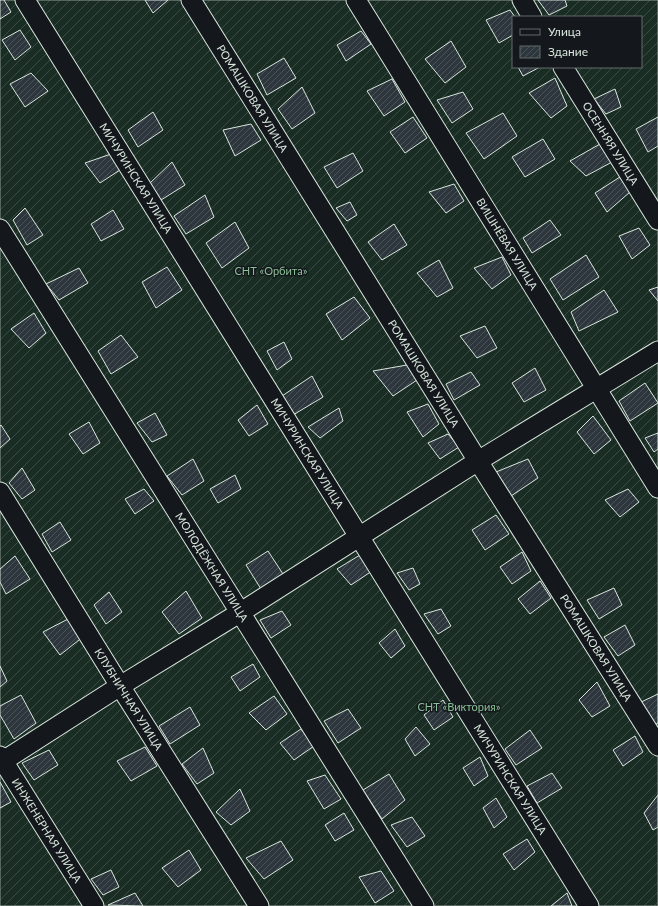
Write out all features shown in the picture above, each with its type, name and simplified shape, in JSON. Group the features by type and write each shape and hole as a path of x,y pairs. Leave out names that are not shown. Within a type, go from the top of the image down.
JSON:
{"street":[{"name":"МИЧУРИНСКАЯ УЛИЦА","path":"25,0 590,906"},
{"name":"РОМАШКОВАЯ УЛИЦА","path":"191,0 478,461 658,746"},
{"name":"ВИШНЁВАЯ УЛИЦА","path":"356,0 658,488"},
{"path":"522,0 531,16"},
{"name":"ОСЕННЯЯ УЛИЦА","path":"564,68 658,220"},
{"name":"МОЛОДЁЖНАЯ УЛИЦА","path":"0,229 424,906"},
{"path":"1,760 241,612 478,461 658,351"},
{"name":"КЛУБНИЧНАЯ УЛИЦА","path":"0,492 259,906"},
{"name":"ИНЖЕНЕРНАЯ УЛИЦА","path":"1,760 94,906"}],"green space":[{"name":"СНТ «Орбита»","path":"0,0 658,0 658,906 0,906"}],"building":[{"path":"0,0 4,0 11,12 0,19"},
{"path":"145,0 168,0 153,13"},
{"path":"538,0 565,0 567,6 549,15"},
{"path":"510,10 514,16 512,16 512,36 499,43 486,20"},
{"path":"20,30 31,47 15,60 2,40"},
{"path":"361,31 371,44 346,61 337,45"},
{"path":"451,41 466,67 445,83 425,59"},
{"path":"284,58 296,78 267,95 257,74"},
{"path":"519,68 538,68 523,76"},
{"path":"31,73 48,91 25,107 10,84"},
{"path":"555,78 567,106 551,118 529,93"},
{"path":"392,79 405,102 384,116 367,91"},
{"path":"302,87 315,113 292,129 278,109"},
{"path":"615,89 621,107 606,114 594,99"},
{"path":"463,92 473,109 452,123 437,100"},
{"path":"153,112 163,130 138,147 128,130"},
{"path":"503,113 517,136 484,159 466,133"},
{"path":"413,117 427,138 405,153 390,132"},
{"path":"658,117 658,146 648,152 636,129"},
{"path":"251,124 261,140 235,156 223,130"},
{"path":"543,139 555,159 525,177 512,157"},
{"path":"600,144 612,162 586,176 570,161"},
{"path":"353,153 363,171 337,188 324,167"},
{"path":"111,154 120,170 100,183 85,163"},
{"path":"172,162 185,185 161,200 150,183"},
{"path":"623,175 630,192 607,212 595,193"},
{"path":"454,184 464,201 446,213 429,192"},
{"path":"205,195 214,217 186,234 174,216"},
{"path":"350,202 357,215 347,221 336,208"},
{"path":"25,208 43,235 27,245 13,220"},
{"path":"113,210 124,229 101,241 91,224"},
{"path":"550,220 561,235 532,253 523,238"},
{"path":"235,222 249,248 222,268 206,243"},
{"path":"394,224 407,245 382,260 368,242"},
{"path":"639,228 650,245 632,259 619,236"},
{"path":"586,255 599,277 563,300 550,279"},
{"path":"502,257 511,275 492,289 474,268"},
{"path":"439,260 453,288 437,297 417,273"},
{"path":"167,267 182,290 156,308 142,282"},
{"path":"79,268 88,283 59,300 46,284"},
{"path":"658,287 658,301 649,290"},
{"path":"604,290 618,312 579,331 571,312"},
{"path":"354,297 370,318 342,340 326,314"},
{"path":"34,313 46,333 29,348 11,329"},
{"path":"485,326 497,348 477,358 460,336"},
{"path":"121,335 138,357 111,374 98,351"},
{"path":"284,342 292,359 277,370 267,351"},
{"path":"407,365 417,380 393,396 373,371"},
{"path":"535,368 546,390 524,402 512,383"},
{"path":"471,372 480,385 454,400 446,384"},
{"path":"312,376 323,397 293,415 282,396"},
{"path":"645,383 658,403 630,421 619,401"},
{"path":"428,404 439,424 423,437 407,412"},
{"path":"257,405 268,424 249,436 238,420"},
{"path":"339,408 343,421 320,438 308,427"},
{"path":"155,413 167,435 152,442 137,423"},
{"path":"593,416 611,440 594,454 577,432"},
{"path":"89,422 100,443 83,454 69,434"},
{"path":"1,425 10,439 0,448 0,426"},
{"path":"658,433 658,449 654,452 645,438"},
{"path":"448,434 459,447 440,459 428,443"},
{"path":"193,459 204,481 182,495 167,476"},
{"path":"528,459 538,478 511,496 496,472"},
{"path":"22,468 35,490 22,499 9,483"},
{"path":"235,475 241,489 218,503 210,489"},
{"path":"144,489 154,501 135,514 125,499"},
{"path":"628,489 639,502 620,517 605,500"},
{"path":"496,515 509,534 485,550 472,530"},
{"path":"60,522 71,540 52,552 42,534"},
{"path":"268,551 283,574 261,589 246,565"},
{"path":"522,552 531,571 512,584 500,567"},
{"path":"360,555 372,571 351,585 337,569"},
{"path":"15,556 30,579 6,594 0,582 0,569"},
{"path":"413,568 420,584 409,590 397,573"},
{"path":"540,581 551,598 530,614 518,599"},
{"path":"614,588 622,605 599,619 587,600"},
{"path":"186,591 202,618 179,634 162,612"},
{"path":"109,592 122,612 106,624 94,605"},
{"path":"441,609 451,626 438,634 424,614"},
{"path":"282,611 291,625 271,638 260,620"},
{"path":"70,618 84,636 60,655 43,632"},
{"path":"625,625 635,645 618,656 604,637"},
{"path":"395,629 405,646 391,658 379,643"},
{"path":"253,664 260,677 240,691 231,677"},
{"path":"0,666 7,681 0,687"},
{"path":"597,682 610,706 592,717 579,700"},
{"path":"658,694 658,723 651,727 637,704"},
{"path":"21,695 36,723 14,739 0,715 0,706"},
{"path":"274,696 287,714 266,730 249,713"},
{"path":"443,700 453,717 434,730 424,715"},
{"path":"190,707 200,725 170,744 159,726"},
{"path":"348,709 361,728 338,743 324,721"},
{"path":"416,727 430,744 415,756 405,739"},
{"path":"301,729 314,746 294,760 280,743"},
{"path":"530,730 542,748 516,765 505,749"},
{"path":"635,736 643,752 623,766 613,750"},
{"path":"145,747 157,766 131,781 117,761"},
{"path":"203,748 214,773 197,784 182,764"},
{"path":"49,750 58,765 34,780 22,763"},
{"path":"480,757 488,776 474,786 463,768"},
{"path":"552,773 562,788 537,803 527,786"},
{"path":"389,774 405,800 382,819 363,790"},
{"path":"325,775 341,799 324,809 307,781"},
{"path":"0,782 11,802 0,808"},
{"path":"240,789 250,811 231,825 216,812"},
{"path":"658,795 658,827 653,830 644,813"},
{"path":"496,798 507,817 494,828 483,808"},
{"path":"344,813 354,830 335,841 325,825"},
{"path":"412,817 425,836 407,847 391,825"},
{"path":"527,839 535,852 514,870 503,854"},
{"path":"281,841 293,860 264,879 246,858"},
{"path":"189,850 201,870 178,887 162,868"},
{"path":"111,870 119,887 103,895 91,879"},
{"path":"381,871 394,891 375,903 359,877"},
{"path":"135,893 143,906 108,905"},
{"path":"567,893 572,906 551,906"}],"park label":[{"name":"СНТ «Виктория»","path":"459,707"}]}
